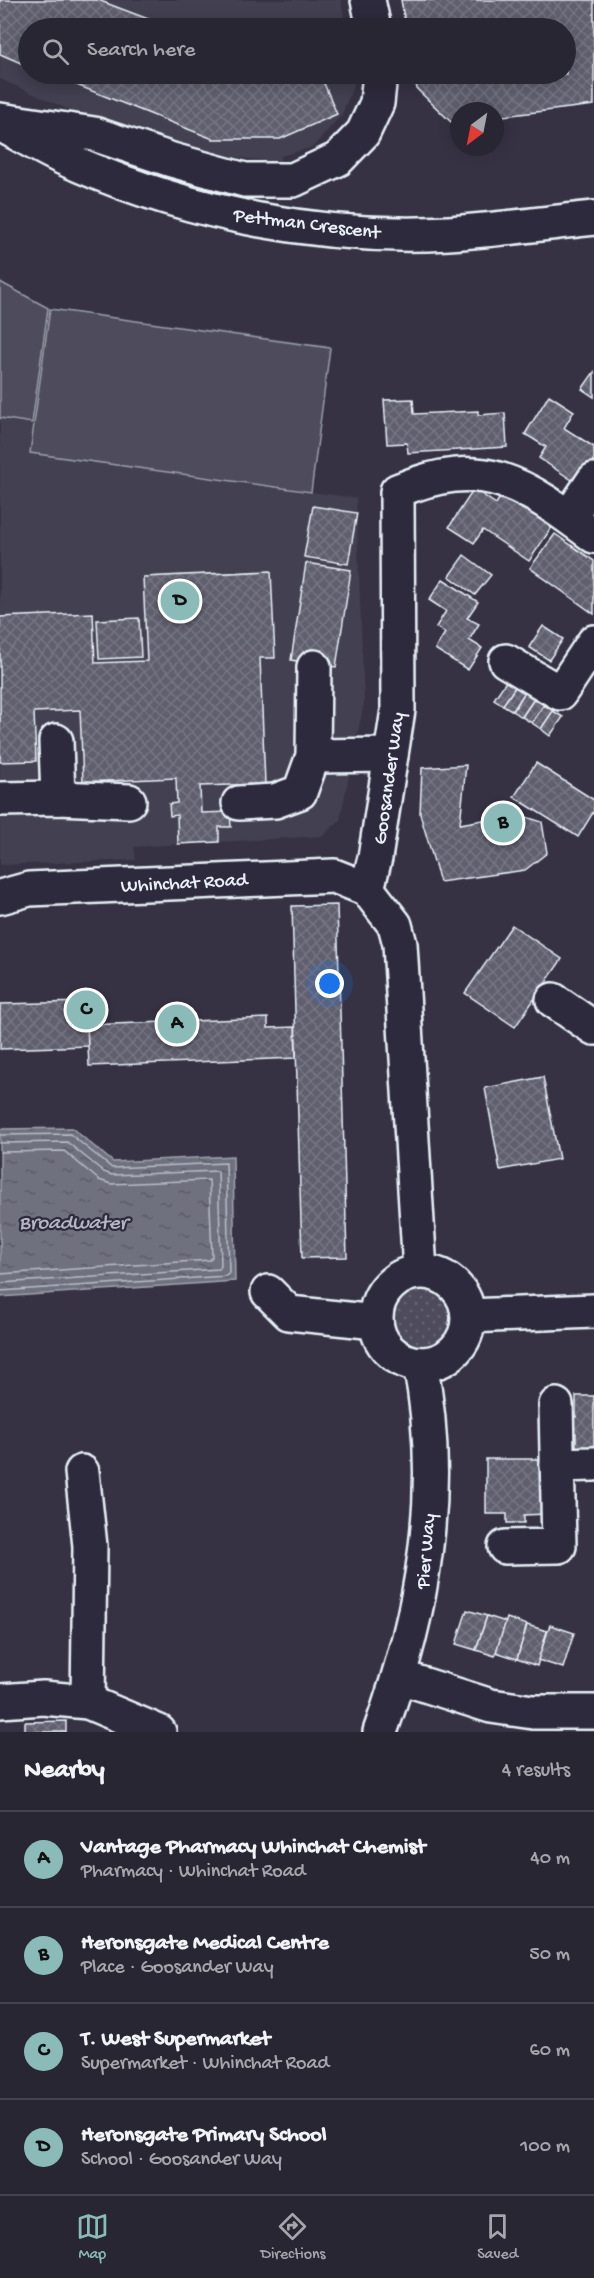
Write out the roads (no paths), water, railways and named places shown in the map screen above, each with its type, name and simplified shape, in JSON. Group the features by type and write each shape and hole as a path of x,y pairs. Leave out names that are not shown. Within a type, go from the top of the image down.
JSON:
{"street":[{"path":"368,0 372,18"},
{"path":"0,122 94,134 172,160 245,180 293,180 338,159 363,133 377,103 379,84"},
{"name":"Pettman Crescent","path":"0,122 76,164 176,200 260,221 356,232 448,233 594,218"},
{"name":"Goosander Way","path":"367,889 375,858 398,710 397,491 421,481 477,473 511,481 581,526"},
{"path":"581,526 594,480"},
{"path":"506,661 560,693 594,642"},
{"path":"239,803 275,801 300,792 312,756 314,667"},
{"path":"56,741 58,798"},
{"path":"312,756 391,755"},
{"path":"0,799 58,798 129,801"},
{"name":"Whinchat Road","path":"0,897 29,888 334,876 367,889"},
{"path":"367,889 395,925 400,944 420,1271"},
{"path":"553,1000 594,1028"},
{"path":"420,1271 435,1273 459,1289 466,1302 469,1317 467,1332 460,1346 449,1356 435,1363 420,1364 404,1360 390,1351 380,1338 376,1322 380,1300 393,1282 406,1274 420,1271"},
{"path":"268,1292 289,1313 376,1322"},
{"path":"469,1317 594,1311"},
{"name":"Pier Way","path":"380,1732 400,1677 421,1593 426,1554 429,1450 426,1393 420,1364"},
{"path":"505,1547 559,1546 556,1405"},
{"path":"557,1465 594,1464"},
{"path":"82,1472 90,1546 88,1702"},
{"path":"400,1677 533,1722 594,1712"},
{"path":"0,1701 44,1698 88,1702 159,1732"}],"water":[{"name":"Broadwater","path":"72,1128 113,1162 233,1156 235,1281 0,1297 0,1129"}],"place":[{"name":"Heronsgate Primary School","path":"180,601"},
{"name":"Heronsgate Medical Centre","path":"503,823"},
{"name":"T. West Supermarket","path":"86,1010"},
{"name":"Vantage Pharmacy Whinchat Chemist","path":"177,1024"}]}
